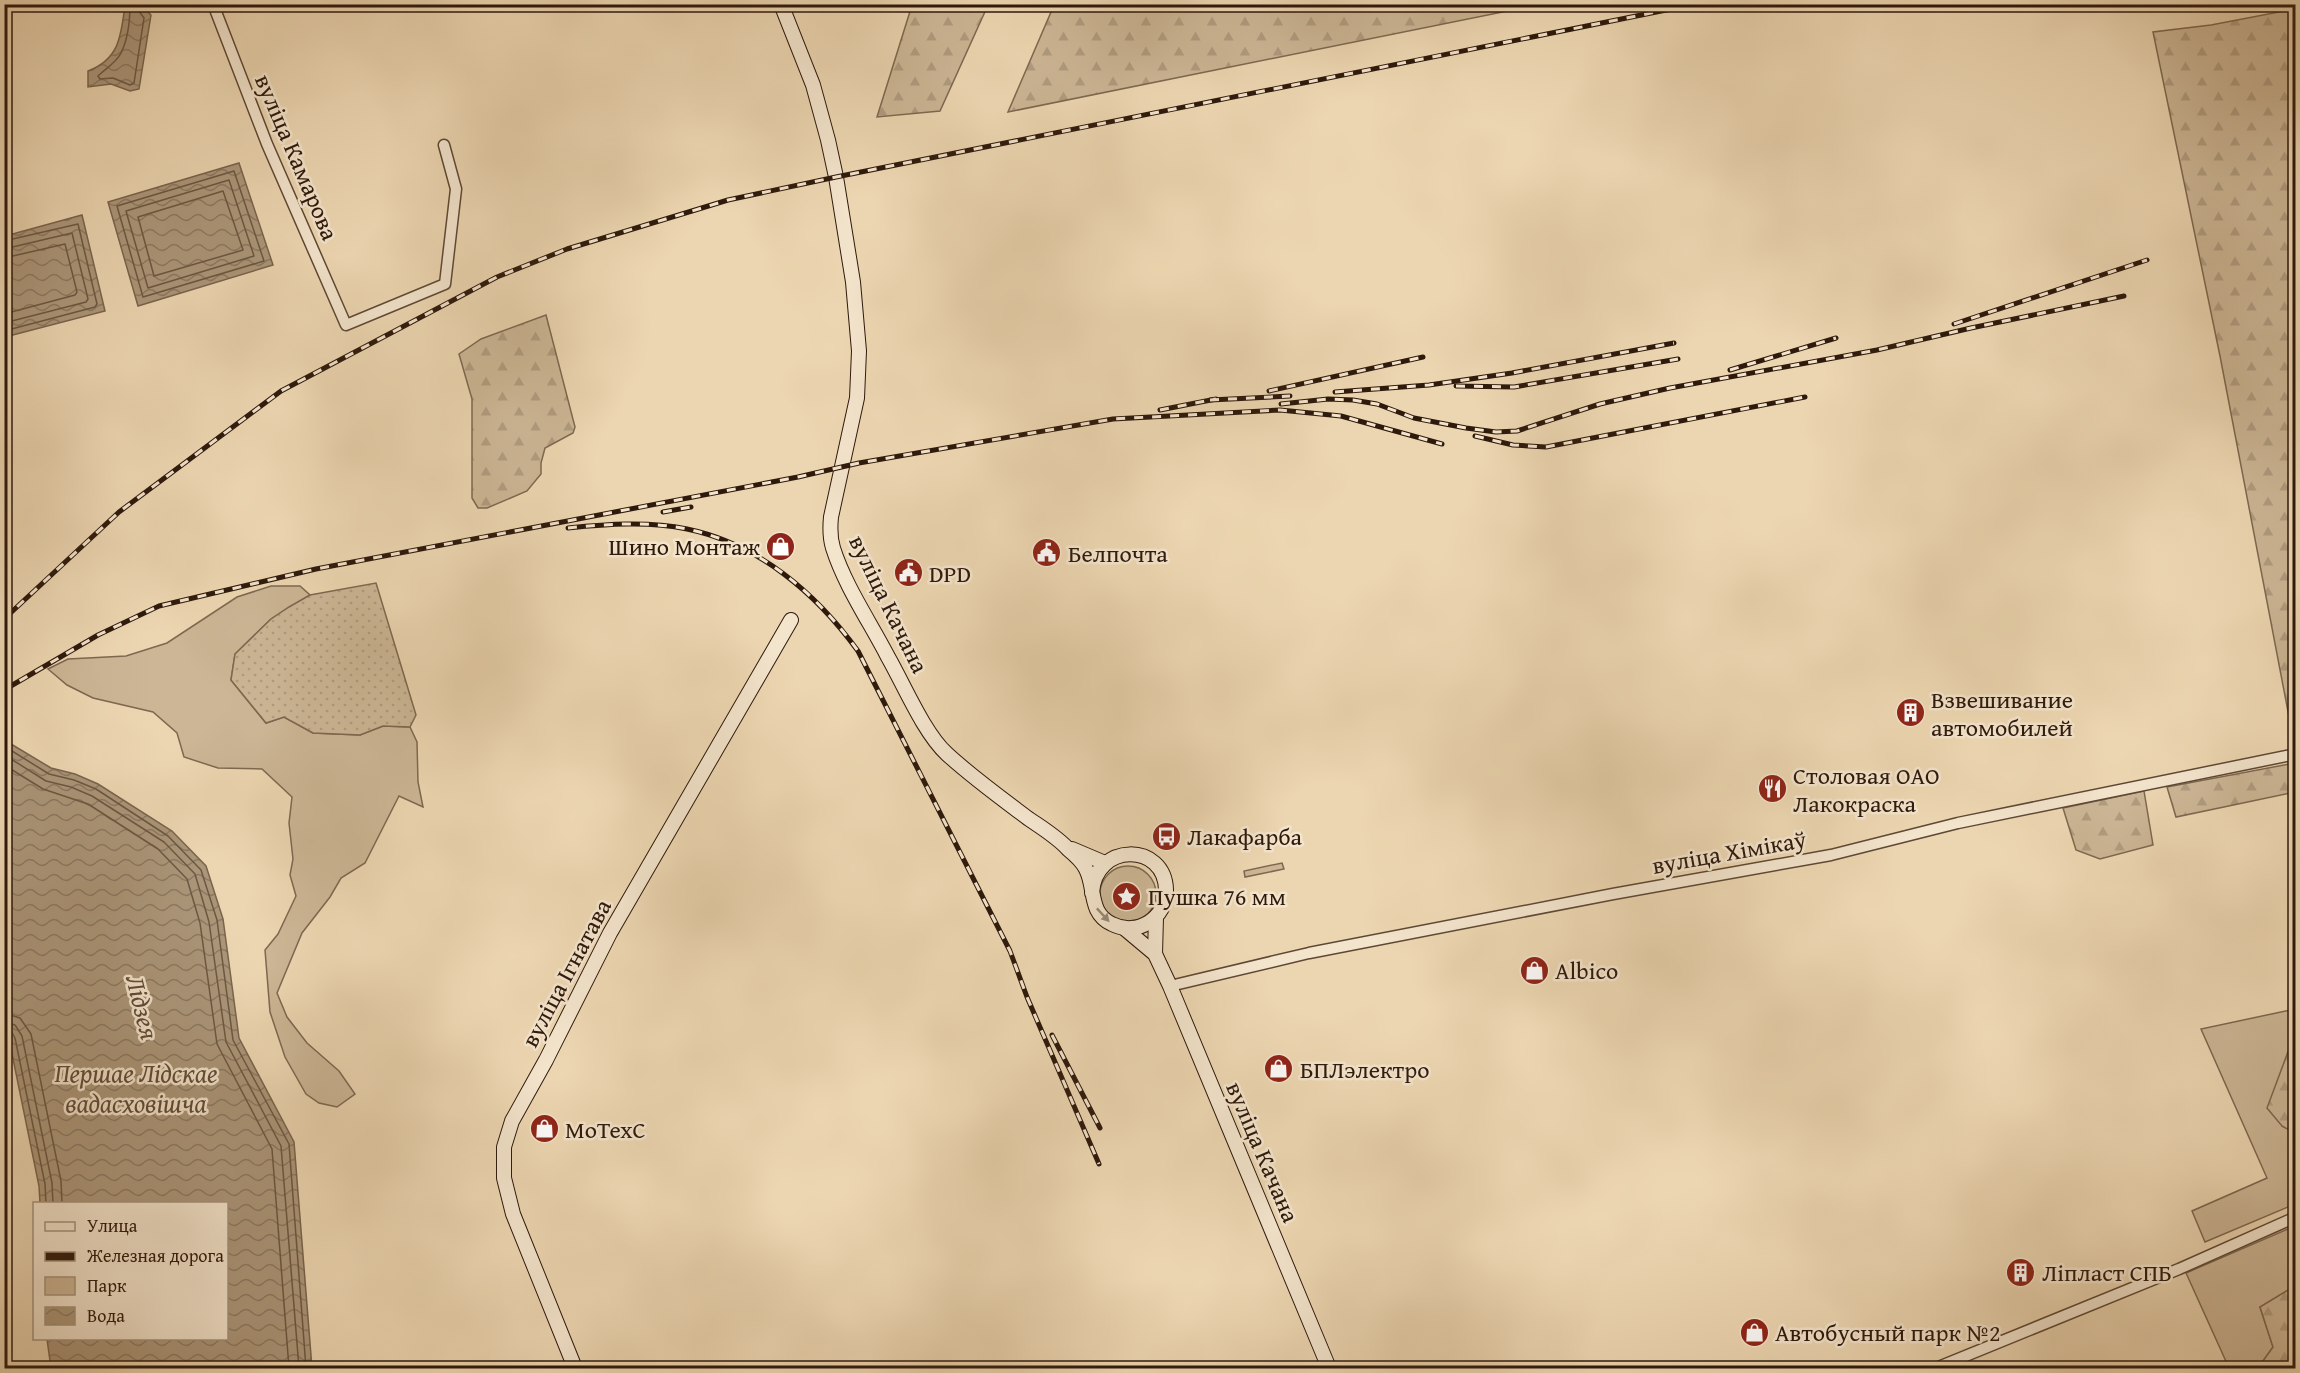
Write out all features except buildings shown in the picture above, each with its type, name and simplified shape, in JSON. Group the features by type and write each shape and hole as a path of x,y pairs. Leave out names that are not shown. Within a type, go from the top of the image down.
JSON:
{"main road":[{"name":"вуліца Качана","path":"781,4 813,85 828,140 853,282 859,351 857,398 831,517 830,532 833,548 847,582 919,715 945,752 1067,847 1087,869 1095,906 1101,916 1112,924 1124,928 1155,954 1329,1368"},
{"name":"вуліца Ігнатава","path":"574,1368 513,1214 504,1178 504,1147 512,1121 546,1060 610,933 791,620"},
{"name":"вуліца Качана","path":"1067,847 1105,863 1113,857 1132,854 1142,856 1156,865 1165,880 1166,890 1165,900 1156,917 1155,954"},
{"path":"1092,893 1095,876 1105,863"},
{"path":"1124,928 1141,927 1156,917"}],"street":[{"name":"вуліца Камарова","path":"213,4 267,144 346,325 445,284 456,189 444,145"},
{"name":"вуліца Хімікаў","path":"1170,986 1309,953 1613,894 1831,855 1958,824 2295,754"},
{"path":"1936,1368 2179,1269 2295,1217"}],"green space":[{"path":"1054,4 1537,5 1008,112"},
{"path":"1954,4 2023,5 1990,9"},
{"path":"912,5 988,5 940,111 877,117"},
{"path":"2295,9 2296,748 2220,356 2153,32 2211,25"},
{"path":"546,315 575,427 573,433 545,448 541,474 527,491 487,508 478,508 472,498 472,399 459,354 481,339"},
{"path":"376,583 416,715 410,727 383,726 360,735 313,733 284,717 266,723 231,680 235,654 271,619 310,595"},
{"path":"271,586 300,586 310,595 271,619 235,654 231,680 266,723 284,717 313,733 360,735 383,726 410,727 417,742 418,782 423,807 399,796 365,863 341,878 330,897 302,933 277,993 287,1017 307,1043 339,1071 355,1094 337,1107 319,1103 306,1094 285,1057 270,1012 265,950 278,934 296,896 290,875 293,859 289,823 292,797 262,769 218,768 184,757 177,733 153,712 93,698 67,685 48,669 68,659 126,656 167,643 237,597"},
{"path":"2295,763 2295,792 2176,817 2167,787"},
{"path":"2144,791 2153,845 2100,859 2076,850 2063,808"},
{"path":"1282,863 1284,869 1245,877 1244,871"},
{"path":"1122,866 1134,866 1144,870 1152,878 1156,894 1152,910 1144,918 1134,922 1122,922 1112,918 1104,910 1100,900 1100,888 1104,878 1112,870"},
{"path":"2295,1009 2295,1033 2282,1126 2295,1133 2295,1204 2205,1242 2192,1211 2267,1178 2201,1029"},
{"path":"2295,1033 2295,1133 2282,1126 2267,1108"},
{"path":"2295,1226 2295,1286 2260,1307 2273,1347 2258,1368 2229,1368 2186,1273"},
{"path":"2295,1286 2295,1368 2258,1368 2273,1347 2260,1307"}],"water":[{"path":"125,5 141,5 151,15 139,89 130,91 111,84 88,87 88,71 107,60 117,45"},
{"path":"239,163 273,265 138,306 108,202"},
{"path":"82,215 105,311 5,337 5,236"},
{"name":"Першае Лідскае вадасховішча","path":"11,744 51,768 75,774 98,784 172,831 206,866 223,919 239,1038 294,1142 312,1368 51,1368 47,1340 228,1340 228,1202 40,1202 39,1186 9,1039 5,1030 4,746"}],"railway":[{"path":"4,619 119,512 281,391 497,277 567,249 728,200 1696,4"},
{"path":"1954,324 2147,260"},
{"path":"1281,404 1328,399 1353,400 1377,404 1414,418 1466,428 1496,432 1517,431 1600,404 1670,388 1877,350 2124,296"},
{"path":"1730,370 1836,338"},
{"path":"1335,392 1429,385 1512,373 1674,343"},
{"path":"1269,391 1423,357"},
{"path":"1456,386 1514,387 1678,359"},
{"path":"1210,400 1290,396"},
{"path":"1475,436 1513,445 1546,447 1805,397"},
{"path":"1160,410 1216,399"},
{"path":"4,690 98,635 159,606 316,569 798,477 859,463 1113,419 1280,410 1341,416 1442,444"},
{"path":"663,512 691,507"},
{"path":"568,528 643,524 673,526 713,536 738,546 784,574 824,610 842,630 858,651 1010,951 1027,997 1099,1164"},
{"path":"1052,1035 1100,1128"}],"place":[{"name":"Шино Монтаж","path":"781,546"},
{"name":"Белпочта","path":"1047,553"},
{"name":"DPD","path":"908,573"},
{"name":"Взвешивание автомобилей","path":"1910,713"},
{"name":"Столовая ОАО Лакокраска","path":"1772,789"},
{"name":"Лакафарба","path":"1166,836"},
{"name":"Пушка 76 мм","path":"1127,896"},
{"name":"Albico","path":"1534,970"},
{"name":"БПЛэлектро","path":"1279,1069"},
{"name":"MoTexC","path":"544,1129"},
{"name":"Ліпласт СПБ","path":"2021,1272"},
{"name":"Автобусный парк №2","path":"1754,1332"}],"water label":[{"name":"Лідзея","path":"143,1007"}]}
